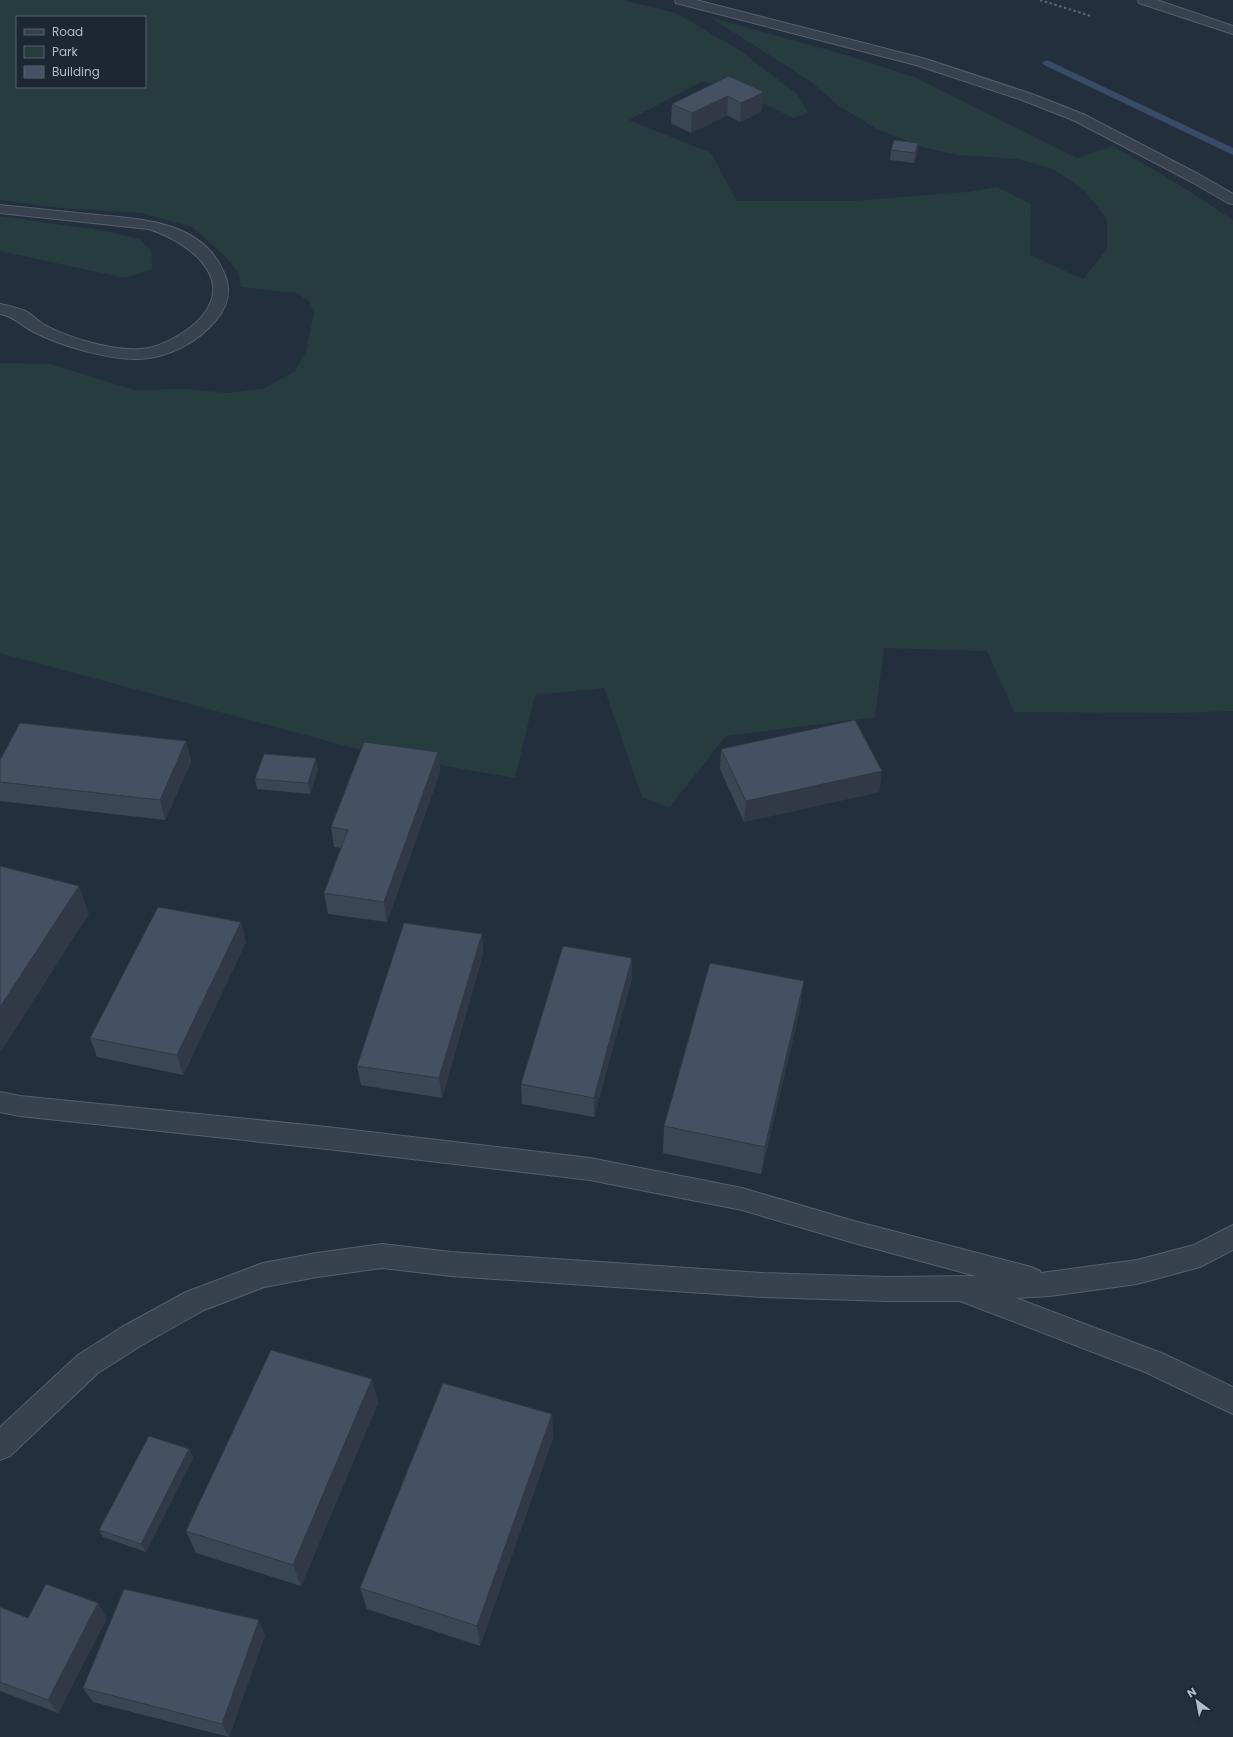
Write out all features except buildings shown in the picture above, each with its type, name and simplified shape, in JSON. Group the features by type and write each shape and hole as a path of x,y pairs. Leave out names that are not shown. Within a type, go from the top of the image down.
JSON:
{"street":[{"path":"681,0 921,62 1027,97 1078,117 1195,178 1233,200"},
{"path":"1144,0 1233,30"},
{"path":"0,209 151,225 167,230 198,248 212,263 220,282 220,302 208,321 189,336 164,349 140,354 106,350 68,339 38,328 17,313 0,309"},
{"path":"0,1102 319,1137 590,1169 742,1199 854,1232 1050,1284"},
{"path":"0,1446 88,1364 195,1300 262,1275 317,1265 382,1256 451,1264 762,1285 887,1289 961,1289 1050,1284 1137,1272 1200,1255 1233,1238"},
{"path":"961,1289 1154,1363 1233,1401"}],"green space":[{"path":"0,0 623,0 676,13 739,50 797,94 808,113 793,118 726,85 701,82 629,120 711,153 737,201 853,201 966,192 997,187 1031,204 1030,255 1083,279 1107,249 1107,219 1085,191 1053,169 1017,159 958,155 922,147 875,128 838,105 811,82 710,17 849,56 914,77 1077,158 1113,146 1178,184 1233,220 1233,711 1178,713 1014,712 987,651 884,648 875,717 726,736 669,808 642,797 604,688 535,695 515,778 372,753 0,653 0,363 50,364 134,390 186,389 227,393 263,389 295,371 306,352 314,313 309,301 296,293 241,287 238,272 226,257 192,227 141,213 61,208 0,200"},
{"path":"0,216 106,231 139,239 151,250 152,269 125,278 0,251"}],"waterway":[{"path":"1047,63 1233,152"}],"railway":[{"path":"1040,0 1091,16"}]}
